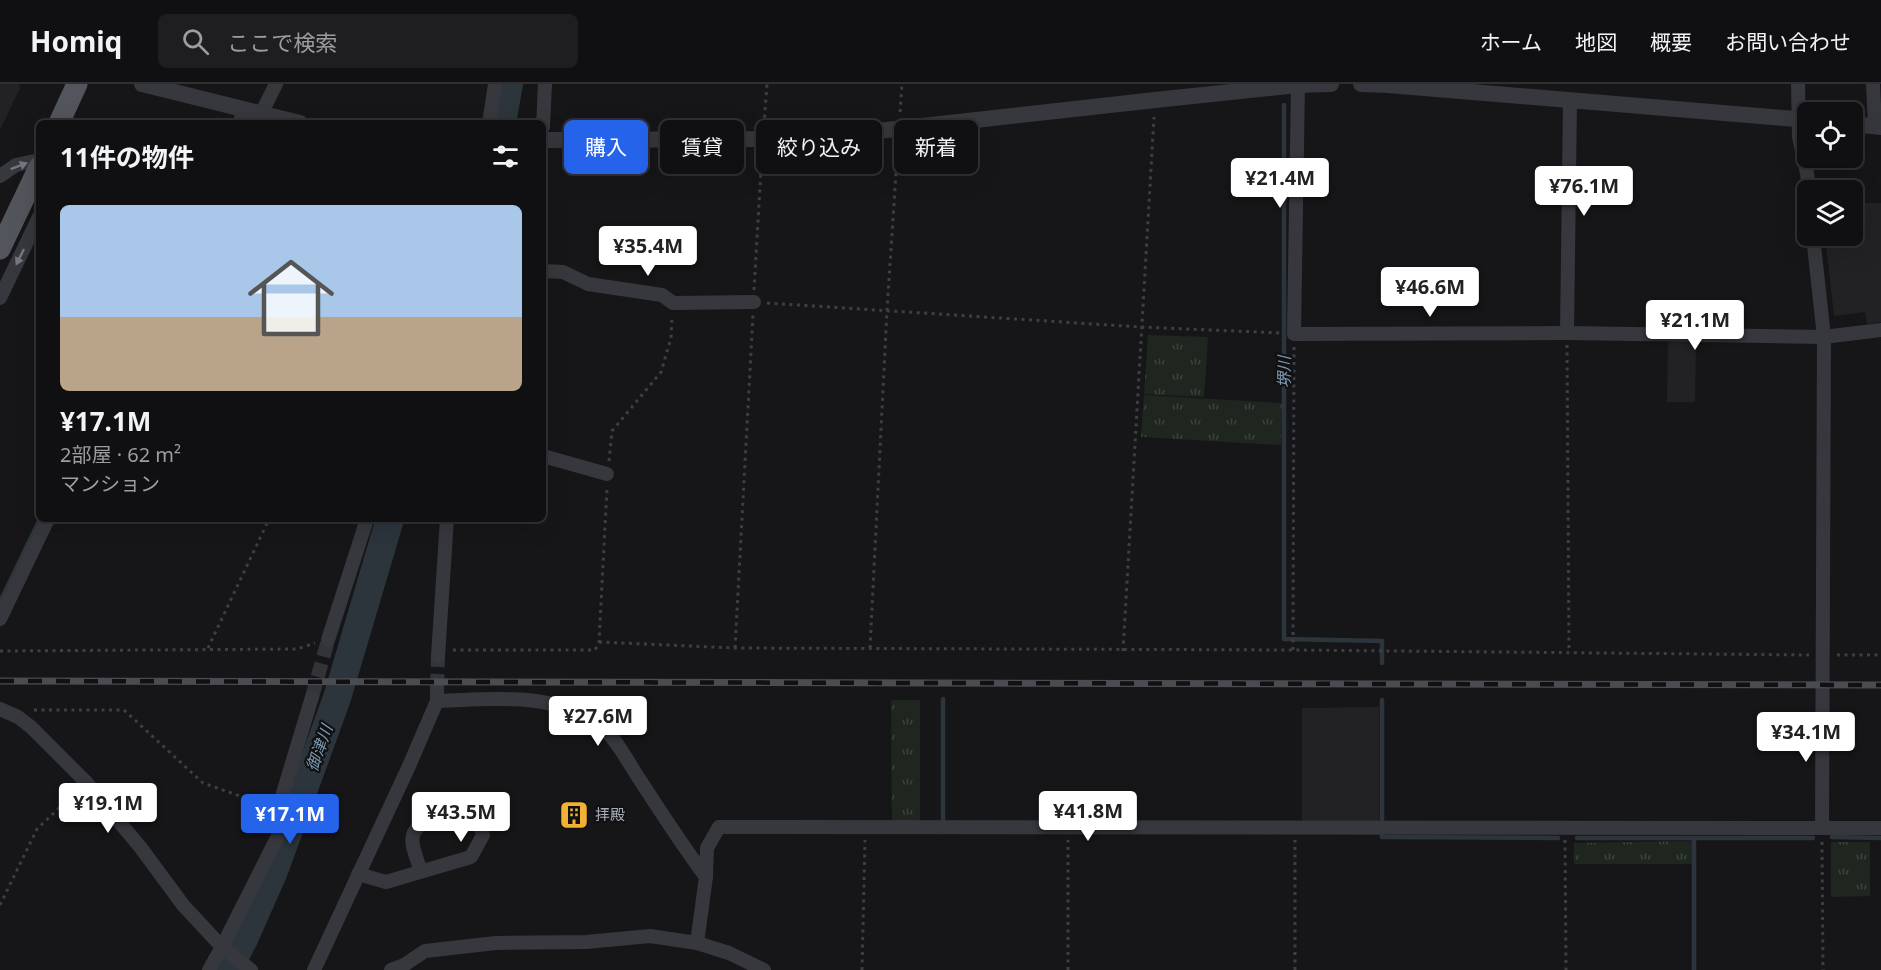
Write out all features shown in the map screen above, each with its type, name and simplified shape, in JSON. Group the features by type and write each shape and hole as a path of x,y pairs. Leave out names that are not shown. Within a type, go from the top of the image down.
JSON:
{"main road":[{"path":"60,120 77,84"},
{"path":"0,249 36,173"}],"street":[{"path":"142,84 248,115 280,120"},
{"path":"248,115 276,84"},
{"path":"489,120 495,84"},
{"path":"543,120 546,84"},
{"path":"978,120 1298,85 1331,84"},
{"path":"1361,84 1797,120"},
{"path":"1798,84 1800,102"},
{"path":"1863,125 1878,127 1873,84"},
{"path":"1298,85 1288,334 1567,333 1824,337 1881,330"},
{"path":"1567,333 1570,101"},
{"path":"546,140 756,139"},
{"path":"0,176 16,165 36,161"},
{"path":"0,298 36,223"},
{"path":"1814,246 1824,337 1822,828"},
{"path":"546,271 563,272 588,284 662,295 673,303 754,302"},
{"path":"546,457 607,474"},
{"path":"0,619 47,522"},
{"path":"328,640 366,522"},
{"path":"438,653 447,522"},
{"path":"314,970 409,766 437,695 544,702 577,712 602,727 619,748 706,877"},
{"path":"209,970 226,949 280,832 283,793 312,698"},
{"path":"0,709 31,727 86,782 141,848 183,905 226,949 251,970"},
{"path":"358,874 386,882 471,856 483,835 471,810 460,807 430,817 415,831 412,836 413,843 421,871"},
{"path":"697,943 706,877 707,848 719,827 1881,828"},
{"path":"391,970 404,965 425,951 496,943 586,942 650,936 697,943 764,970"}],"path":[{"path":"764,120 767,84"},
{"path":"900,120 902,84"},
{"path":"1123,651 1140,327 1155,100"},
{"path":"735,648 761,174"},
{"path":"870,649 896,174"},
{"path":"754,302 1140,327 1288,334 1293,650"},
{"path":"438,653 595,650 599,642 607,474 612,431 661,372 671,338 673,303"},
{"path":"1567,333 1569,652"},
{"path":"208,648 268,522"},
{"path":"599,642 735,648 1881,655"},
{"path":"0,651 297,649 305,646"},
{"path":"27,710 124,710 203,783 269,806 283,806"},
{"path":"0,905 37,829 86,782"},
{"path":"1068,826 1068,970"},
{"path":"862,970 865,827"},
{"path":"1295,828 1295,970"},
{"path":"1564,828 1566,970"},
{"path":"1822,828 1823,970"}],"shaded area":[{"path":"0,84 19,84 20,88 0,130"},
{"path":"1863,203 1881,203 1881,322 1867,324 1865,312 1834,316 1826,246 1863,246"},
{"path":"1668,342 1696,342 1695,402 1667,402"},
{"path":"1379,707 1379,821 1302,821 1302,708"}],"green space":[{"path":"1148,335 1208,337 1204,397 1144,394"},
{"path":"1144,395 1282,403 1281,445 1141,437"},
{"path":"891,700 920,700 920,822 892,822"},
{"path":"1693,841 1693,864 1574,864 1574,843"},
{"path":"1831,842 1870,842 1870,896 1831,897"}],"waterway":[{"name":"御津川","path":"503,120 509,84"},
{"name":"堺川","path":"1284,105 1284,639 1382,641 1382,663"},
{"path":"0,602 39,522"},
{"name":"御津川","path":"228,970 274,871 337,698 389,522"},
{"path":"943,699 943,822"},
{"path":"1382,700 1382,820"},
{"path":"1382,832 1382,837 1558,838"},
{"path":"1832,837 1881,838"},
{"path":"1577,838 1813,838"},
{"path":"1694,838 1694,970"}],"tunnel":[{"path":"312,697 328,640"},
{"path":"437,688 438,656"}],"railway":[{"path":"0,681 1881,685"}],"place":[{"name":"拝殿","path":"574,815"}]}
